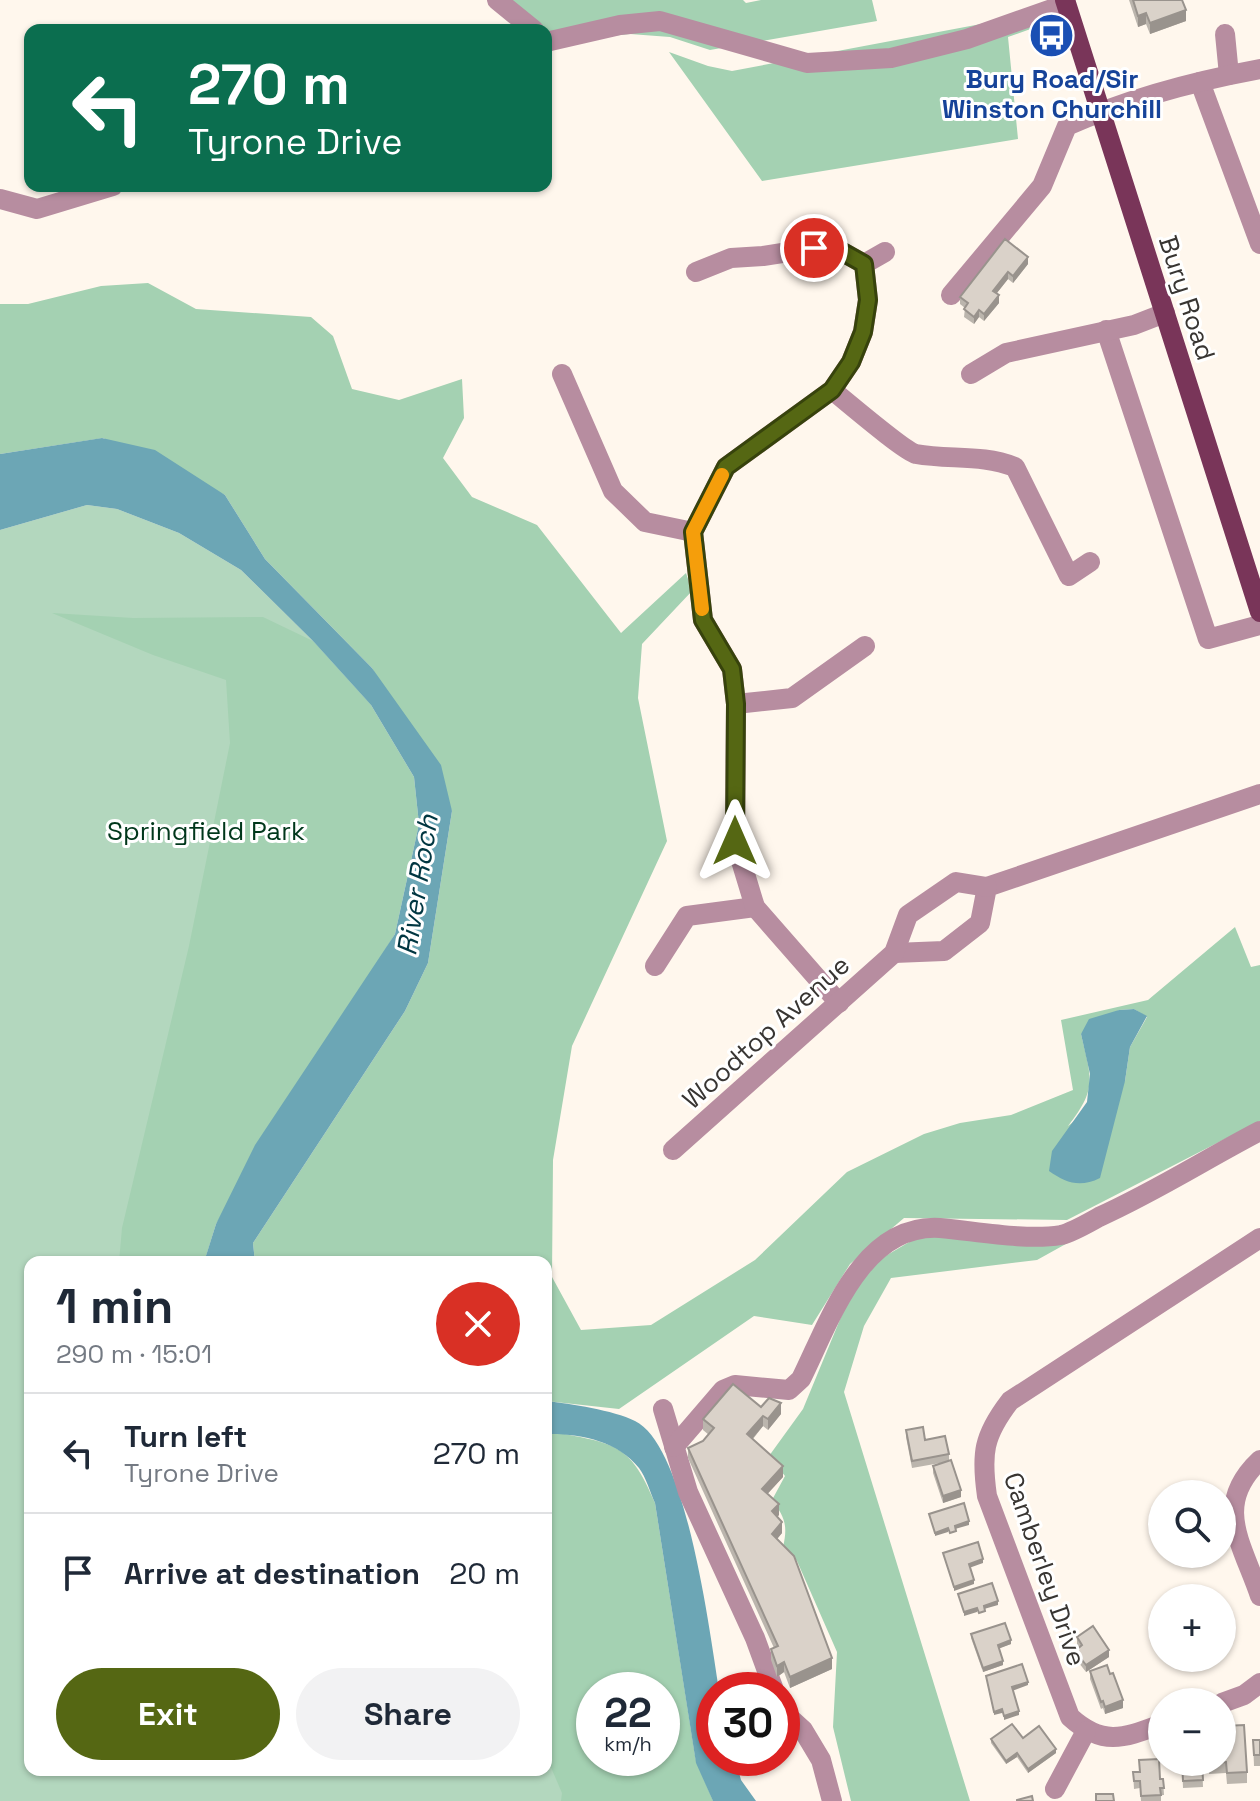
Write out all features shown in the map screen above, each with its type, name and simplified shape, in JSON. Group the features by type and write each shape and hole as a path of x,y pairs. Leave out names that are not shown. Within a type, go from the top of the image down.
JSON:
{"main road":[{"name":"Bury Road","path":"1066,2 1260,612"}],"street":[{"path":"497,0 527,24"},
{"path":"552,37 660,21 807,63 891,58 967,39 1066,2"},
{"path":"1225,34 1229,75"},
{"path":"951,295 1042,186 1067,126 1099,112 1200,82 1260,69"},
{"path":"1200,82 1260,244"},
{"path":"0,199 37,209 93,192"},
{"path":"696,272 731,258 814,248 839,250 864,264"},
{"path":"864,264 885,252"},
{"path":"839,1003 755,907 735,841 736,704 732,669 703,620 693,532 726,467 832,390 851,362 863,332 868,300 864,264"},
{"path":"971,374 1006,353 1134,325 1165,313"},
{"path":"1106,330 1208,639 1260,625"},
{"path":"562,374 613,491 645,522 693,532"},
{"path":"832,390 913,453 976,457 1015,467 1069,576 1090,562"},
{"path":"736,704 792,698 865,646"},
{"name":"Woodtop Avenue","path":"673,1150 894,953 908,915 956,882 987,887 1260,794"},
{"path":"894,953 944,951 980,923 987,887"},
{"path":"655,966 687,916 755,907"},
{"path":"674,1447 723,1390 735,1385 789,1390 801,1379 846,1288 866,1261 887,1243 910,1231 935,1228 1008,1235 1062,1235 1128,1204 1260,1131"},
{"name":"Camberley Drive","path":"1086,1731 1070,1717 987,1496 982,1466 985,1442 1010,1401 1260,1238"},
{"path":"663,1409 688,1492 767,1672"},
{"path":"1260,1460 1244,1477 1235,1494 1232,1513 1260,1596"},
{"path":"1236,1698 1260,1683"},
{"path":"800,1727 821,1760 832,1801"},
{"path":"1054,1790 1086,1731 1103,1736 1127,1737 1148,1729"}],"green space":[{"path":"508,0 743,0 746,3 761,0 872,0 877,21 710,50 670,37 630,34 562,41 552,33 552,24 540,24"},
{"path":"1039,13 1050,22 1008,37 1018,139 762,181 669,52 732,71"},
{"path":"148,283 196,309 311,317 333,336 352,389 399,400 462,379 464,418 443,458 472,497 537,525 621,633 686,573 692,591 642,644 638,698 667,841 572,1046 553,1160 552,1277 552,1256 254,1256 253,1243 405,1011 428,963 452,811 372,668 265,559 225,495 103,438 0,454 0,304 28,304 101,286"},
{"name":"Springfield Park","path":"87,505 117,509 179,533 241,570 313,641 371,705 206,1256 24,1256 24,1776 552,1776 552,1434 559,1433 659,1672 576,1672 576,1776 680,1776 680,1722 696,1760 696,1776 703,1776 713,1801 0,1801 0,530"},
{"path":"52,613 133,618 263,617 313,641 371,705 414,777 419,824 395,934 216,1224 206,1256 120,1256 122,1228 189,946 230,743 226,680 153,655"},
{"path":"1235,927 1251,967 1260,965 1260,1121 1067,1220 904,1218 850,1264 812,1325 754,1316 619,1409 552,1402 552,1277 581,1330 651,1325 755,1260 847,1172 924,1134 960,1123 1011,1115 1073,1090 1061,1020 1148,1000","holes":["1134,1009 1147,1017 1130,1047 1125,1081 1068,1126 1084,1102 1090,1082 1081,1034 1119,1010"]},
{"path":"921,1235 1082,1235 1037,1260 891,1278 864,1326 844,1392 970,1801 851,1801 833,1727 837,1652 797,1561 783,1547 784,1522 772,1500 785,1476 769,1456 803,1409 846,1305 872,1264"},
{"path":"559,1433 596,1441 620,1451 638,1470 655,1503 696,1776 702,1776 713,1801 561,1801 562,1793 552,1770 552,1434"}],"water":[{"name":"River Roch","path":"102,438 155,450 225,495 265,559 372,668 441,765 452,811 428,963 405,1011 253,1243 254,1256 206,1256 216,1224 255,1145 395,934 419,824 414,777 371,705 313,641 241,570 179,533 117,509 87,505 0,530 0,454"},
{"path":"1134,1009 1147,1016 1130,1047 1125,1081 1100,1178 1086,1183 1061,1179 1049,1171 1052,1151 1087,1102 1090,1074 1081,1034 1089,1019"},
{"path":"552,1402 604,1411 635,1421 653,1437 669,1466 682,1503 702,1587 716,1672 696,1672 696,1763 655,1503 644,1476 630,1459 609,1445 584,1437 552,1434"},
{"path":"702,1776 740,1776 756,1801 713,1801"}],"building":[{"path":"1133,0 1182,0 1186,10 1150,23 1146,13 1138,16"},
{"path":"1005,239 1028,257 1013,276 1008,272 993,291 999,295 984,314 979,310 974,317 964,309 968,303 960,297"},
{"path":"733,1384 761,1407 769,1398 781,1403 768,1419 763,1416 747,1434 783,1466 762,1489 779,1504 772,1511 782,1522 772,1534 794,1556 832,1658 800,1672 788,1672 784,1662 777,1666 771,1649 778,1646 688,1448 703,1441 714,1428 703,1419"},
{"path":"923,1427 925,1440 945,1436 949,1454 912,1461 906,1430"},
{"path":"951,1460 961,1490 943,1496 933,1466"},
{"path":"964,1503 969,1521 955,1526 956,1531 950,1533 948,1528 935,1533 929,1514"},
{"path":"978,1542 983,1559 969,1564 974,1580 954,1587 943,1553"},
{"path":"992,1583 998,1601 984,1606 985,1611 979,1613 977,1608 964,1612 958,1594"},
{"path":"1005,1623 1011,1640 998,1645 1003,1661 983,1668 971,1634"},
{"path":"1093,1626 1109,1650 1086,1665 1075,1651 1082,1645 1077,1637"},
{"path":"1022,1664 1028,1682 1012,1687 1019,1711 1004,1716 1002,1709 994,1712 986,1676"},
{"path":"1107,1665 1123,1700 1105,1707 1090,1671"},
{"path":"1012,1724 1023,1738 1039,1726 1056,1749 1028,1769 1017,1753 1006,1761 991,1739"},
{"path":"1236,1725 1244,1725 1247,1772 1236,1773"},
{"path":"1253,1740 1260,1740 1260,1755 1254,1755"},
{"path":"1139,1760 1148,1760 1148,1776 1163,1779 1161,1795 1141,1796 1140,1781 1134,1781 1133,1772 1140,1772"},
{"path":"1183,1776 1203,1776 1203,1780 1183,1781"},
{"path":"1096,1794 1113,1794 1114,1801 1096,1801"},
{"path":"1032,1796 1033,1801 1017,1801 1017,1800"}],"slow traffic":[{"path":"702,609 693,532 722,475"}],"place":[{"name":"Bury Road/Sir Winston Churchill","path":"1052,36"}],"route":[{"path":"735,841 736,704 732,669 703,620 693,532 726,467 832,390 851,362 863,332 868,300 864,264 839,250 814,248"}]}
